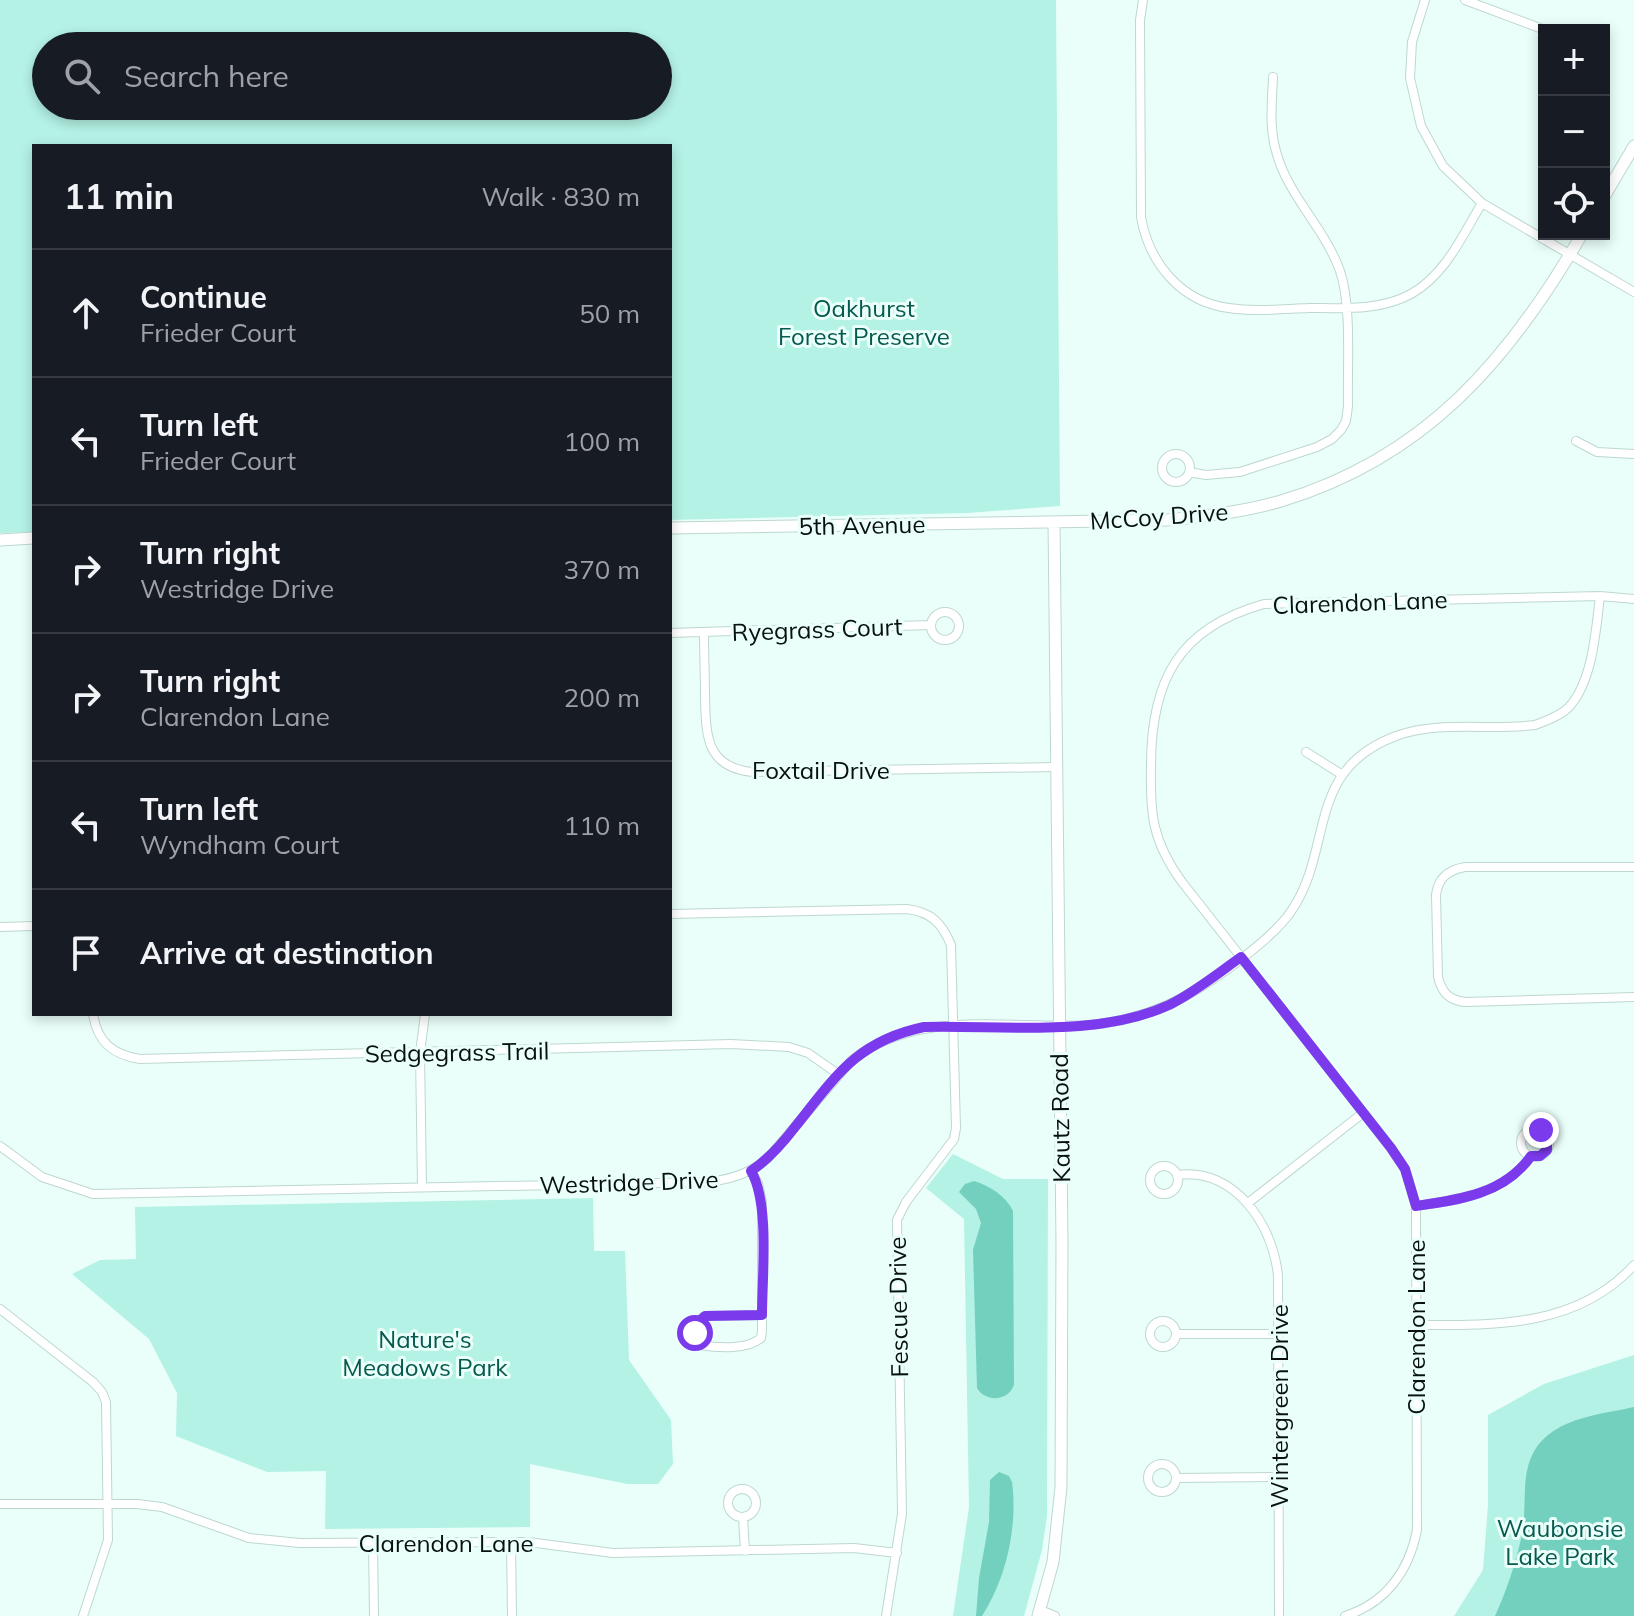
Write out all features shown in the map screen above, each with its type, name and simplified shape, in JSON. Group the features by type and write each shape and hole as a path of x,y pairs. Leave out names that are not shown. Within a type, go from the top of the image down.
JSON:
{"street":[{"path":"1143,0 1140,20 1141,209 1144,231 1155,259 1172,281 1204,301 1220,307 1244,309 1346,308 1389,303 1409,295 1437,275 1482,203"},
{"path":"1425,0 1410,57 1414,107 1425,137 1443,166 1482,203 1634,292"},
{"path":"1465,0 1538,27"},
{"path":"1189,472 1222,475 1281,461 1332,439 1346,421 1346,308 1341,274 1335,258 1285,174 1275,150 1273,77"},
{"path":"1610,187 1634,146"},
{"name":"McCoy Drive","path":"1054,522 1167,520 1228,513 1279,501 1359,471 1399,448 1437,420 1484,373 1519,332 1579,240"},
{"path":"1576,441 1597,452 1634,454"},
{"name":"5th Avenue","path":"672,528 1054,522"},
{"name":"Kautz Road","path":"1039,1613 1053,1562 1061,1487 1054,522"},
{"path":"0,540 32,538"},
{"name":"Clarendon Lane","path":"1345,1616 1368,1606 1388,1592 1403,1571 1414,1546 1417,1520 1416,1206 1405,1169 1169,864 1158,843 1151,817 1153,718 1161,690 1183,650 1225,618 1244,610 1275,603 1600,596 1634,599"},
{"name":"Westridge Drive","path":"0,1146 42,1177 93,1194 707,1182 733,1178 751,1171 776,1150 838,1074 867,1048 894,1035 924,1027 1110,1023 1151,1012 1202,986 1279,926 1293,908 1308,873 1322,819 1341,774 1371,749 1397,735 1430,729 1535,725 1568,707 1579,690 1590,658 1600,596"},
{"name":"Ryegrass Court","path":"672,633 930,625"},
{"name":"Foxtail Drive","path":"704,633 707,736 716,754 732,768 752,772 1055,767"},
{"path":"1306,752 1341,774"},
{"path":"1634,867 1465,867 1454,869 1444,876 1437,884 1436,895 1438,977 1440,988 1447,996 1465,1002 1634,997"},
{"name":"Fescue Drive","path":"672,914 907,909 921,911 940,924 951,945 954,1139 906,1202 897,1220 902,1514 886,1616"},
{"path":"0,927 32,926"},
{"name":"Sedgegrass Trail","path":"94,1016 100,1039 109,1049 140,1059 760,1046 789,1047 808,1053 838,1074"},
{"path":"422,1187 420,1053 425,1016"},
{"path":"1177,1175 1205,1175 1219,1181 1248,1203 1363,1113"},
{"path":"1416,1206 1448,1202 1493,1189 1511,1179 1531,1156"},
{"path":"751,1171 758,1183 762,1202 762,1315 761,1338 755,1343 708,1346 700,1345 696,1339 695,1326 705,1316 762,1315"},
{"name":"Wintergreen Drive","path":"1248,1203 1266,1231 1278,1276 1279,1616"},
{"path":"1417,1325 1507,1324 1543,1318 1603,1291 1634,1265"},
{"path":"0,1309 102,1392 108,1415 108,1540 83,1616"},
{"path":"1177,1334 1279,1334"},
{"path":"1176,1478 1279,1477"},
{"name":"Clarendon Lane","path":"0,1504 162,1507 249,1538 273,1541 542,1543 613,1553 869,1549 897,1553"},
{"path":"743,1517 745,1551"},
{"path":"511,1542 512,1616"},
{"path":"373,1543 374,1616"},
{"path":"1039,1613 1055,1616"}],"green space":[{"name":"Oakhurst Forest Preserve","path":"0,0 1056,0 1060,506 967,513 672,520 672,144 32,144 32,532 0,533"},
{"path":"953,1154 1003,1179 1048,1179 1047,1516 1042,1550 1024,1616 953,1616 969,1507 964,1219 926,1188"},
{"name":"Nature's Meadows Park","path":"593,1198 594,1251 625,1251 629,1360 671,1420 673,1464 658,1484 627,1484 530,1464 530,1527 325,1529 326,1471 267,1472 176,1436 177,1393 149,1339 72,1274 100,1260 136,1259 135,1207"},
{"name":"Waubonsie Lake Park","path":"1634,1355 1634,1616 1454,1616 1483,1570 1488,1505 1488,1415 1544,1384"}],"shaded area":[{"path":"974,1181 997,1192 1013,1211 1014,1385 1007,1395 996,1398 985,1396 977,1388 973,1250 981,1223 976,1209 959,1192 965,1184"},
{"name":"Waubonsie Lake Park","path":"1634,1407 1634,1616 1495,1616 1520,1545 1528,1466 1540,1442 1571,1422"},
{"path":"999,1472 1009,1476 1012,1482 1011,1534 998,1586 982,1616 976,1616 989,1522 990,1480"}],"route":[{"path":"695,1333 695,1326 705,1316 762,1315 762,1202 758,1183 751,1171 776,1150 851,1061 879,1041 909,1030 924,1027 1110,1023 1168,1005 1202,986 1241,957 1391,1148 1405,1169 1416,1206 1448,1202 1493,1189 1511,1179 1531,1156 1540,1156 1547,1150 1549,1141 1541,1130"}]}
